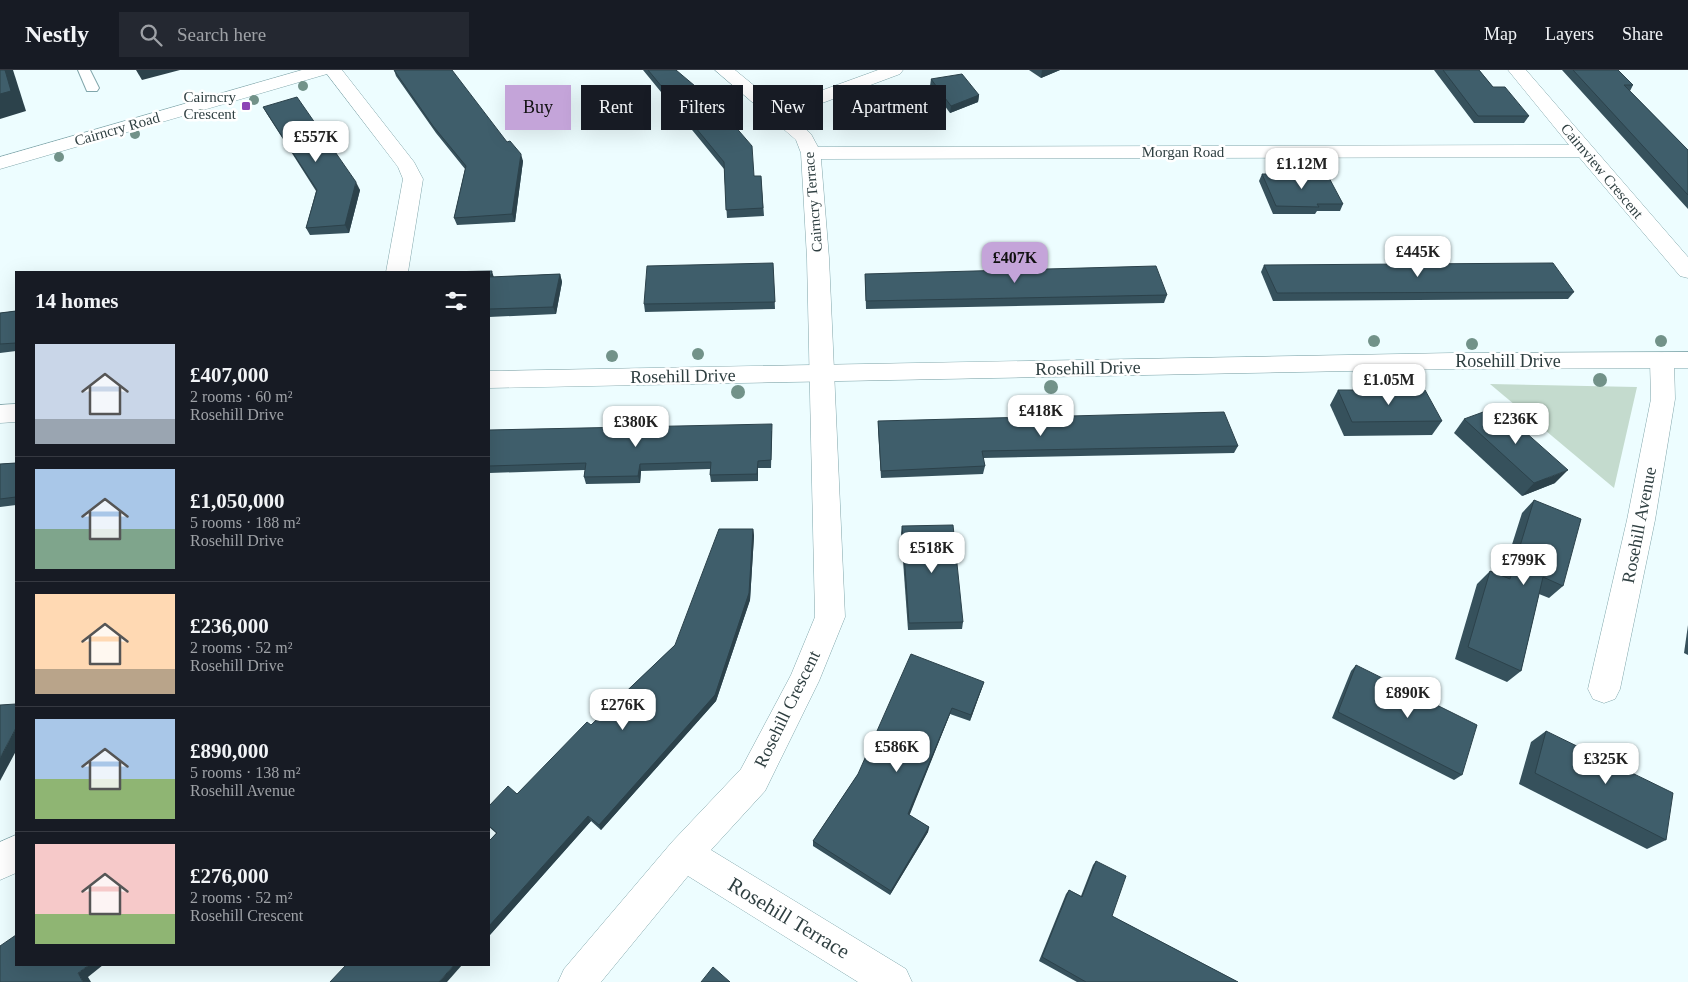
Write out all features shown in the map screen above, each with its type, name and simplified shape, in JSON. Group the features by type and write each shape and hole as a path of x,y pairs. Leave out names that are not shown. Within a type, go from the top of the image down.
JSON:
{"street":[{"name":"Cairncry Road","path":"0,163 321,70"},
{"path":"333,70 407,166 413,179 397,271"},
{"name":"Cairncry Terrace","path":"724,70 753,93"},
{"path":"823,95 894,70"},
{"name":"Cairnview Crescent","path":"1517,70 1688,271"},
{"name":"Cairncry Terrace","path":"796,130 804,138 811,152 818,258 820,373"},
{"name":"Morgan Road","path":"811,152 1584,151"},
{"name":"Rosehill Drive","path":"490,380 1444,362 1675,361"},
{"name":"Rosehill Avenue","path":"1604,689 1641,520 1662,399 1675,361"},
{"name":"Rosehill Crescent","path":"577,982 684,854 753,780 804,681 830,617 820,373"},
{"path":"0,414 15,413"},
{"path":"0,863 15,853"},
{"name":"Rosehill Terrace","path":"684,854 893,982"}],"lane":[{"path":"84,70 92,88"}],"green space":[{"path":"1490,384 1637,387 1614,488"}],"building":[{"path":"0,70 5,70 11,91 0,94"},
{"path":"394,70 452,70 507,142 510,141 521,154 512,214 454,218 466,166 433,126"},
{"path":"648,70 676,70 694,85 661,85"},
{"path":"1443,70 1479,70 1493,87 1505,87 1529,116 1478,116"},
{"path":"1573,70 1618,70 1633,85 1624,85 1688,150 1688,195"},
{"path":"962,74 979,95 951,106 946,99 946,85 935,85 931,79"},
{"path":"297,97 356,182 345,225 306,228 317,190 263,107"},
{"path":"698,130 738,130 752,146 754,176 761,176 763,208 726,210 724,162"},
{"path":"1262,174 1327,174 1343,204 1317,204 1319,207 1276,206"},
{"path":"773,263 775,302 644,304 647,266"},
{"path":"1553,263 1574,292 1277,293 1264,265"},
{"path":"1156,266 1167,295 866,301 865,274"},
{"path":"560,274 553,307 490,309 490,277"},
{"path":"15,311 15,343 0,344 0,313"},
{"path":"1338,390 1425,390 1442,421 1352,422"},
{"path":"1497,407 1568,470 1534,483 1464,419"},
{"path":"1224,412 1238,446 982,451 985,466 881,471 878,421"},
{"path":"772,424 771,460 758,461 757,474 710,475 711,462 640,464 638,476 584,477 586,463 490,466 490,430"},
{"path":"15,463 15,497 0,499 0,464"},
{"path":"1534,500 1581,519 1563,586 1543,577 1521,671 1468,647 1490,571 1510,579"},
{"path":"953,525 963,622 909,623 902,526"},
{"path":"719,529 753,529 749,593 715,695 599,825 588,816 490,925 490,840 497,833 490,827 490,805 508,786 517,794 587,722 591,725 675,645"},
{"path":"911,654 984,682 971,715 952,708 908,814 929,827 891,891 813,841 858,774"},
{"path":"1356,665 1477,725 1462,775 1338,712"},
{"path":"15,704 15,730 0,758 0,705"},
{"path":"1546,731 1673,793 1666,840 1535,773"},
{"path":"1096,861 1126,876 1112,916 1238,982 1086,982 1042,957 1069,890 1082,897"},
{"path":"15,936 15,966 88,966 78,973 83,982 0,982 0,946"},
{"path":"345,966 453,966 439,982 330,982"},
{"path":"713,967 730,982 701,982"}],"place":[{"name":"Cairncry Crescent","path":"246,106"}]}
